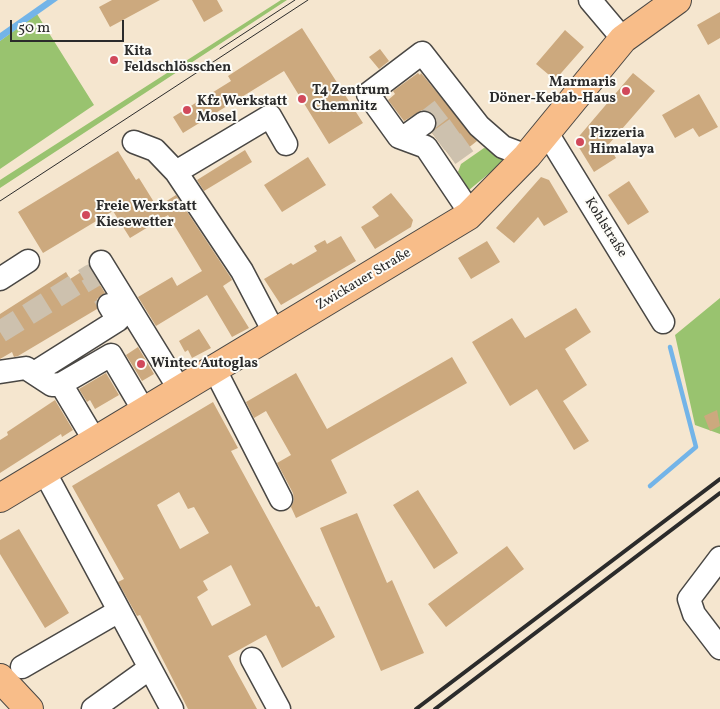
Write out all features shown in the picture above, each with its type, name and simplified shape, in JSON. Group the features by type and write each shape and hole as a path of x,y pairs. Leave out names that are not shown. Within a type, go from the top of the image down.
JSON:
{"main road":[{"name":"Zwickauer Straße","path":"0,498 275,334 471,214 547,133 623,39 677,0"},
{"path":"11,672 29,709"}],"street":[{"path":"590,0 623,39"},
{"path":"471,214 438,152 399,137 368,94 422,53 474,125 503,147 527,156"},
{"path":"176,172 270,116 286,144"},
{"path":"403,138 424,122"},
{"name":"Kohlstraße","path":"547,133 663,322"},
{"path":"134,142 155,150 176,172 242,271 275,334"},
{"path":"0,278 28,261"},
{"path":"101,262 180,390"},
{"path":"34,373 113,313"},
{"path":"0,372 26,368 52,385 61,384 111,355 144,411"},
{"path":"214,370 281,499"},
{"path":"61,384 95,441"},
{"path":"44,471 172,709"},
{"path":"720,558 689,599 694,614 720,648"},
{"path":"11,672 119,611"},
{"path":"252,659 279,709"},
{"path":"93,709 150,668"}],"green space":[{"path":"281,0 287,0 0,188 0,180"},
{"path":"37,14 94,105 0,169 0,41"},
{"path":"484,148 508,152 498,166 469,190 458,172 461,164"},
{"path":"720,298 720,434 695,425 675,335"}],"water":[{"path":"47,0 58,0 0,41 0,33"}],"building":[{"path":"112,0 160,0 110,27 99,7"},
{"path":"192,0 217,0 223,11 204,22"},
{"path":"720,12 720,38 708,45 697,25"},
{"path":"302,28 363,123 329,144 284,71 183,133 173,117 231,81 228,76"},
{"path":"565,30 584,47 555,80 536,64"},
{"path":"380,49 389,61 379,69 369,57"},
{"path":"418,73 420,75 421,73 477,141 453,160 432,133 437,122 434,115 422,110 404,121 388,100 395,94 393,91"},
{"path":"633,73 655,91 608,145 616,158 594,172 575,141"},
{"path":"699,94 718,127 699,137 693,128 675,138 662,115"},
{"path":"245,150 252,162 204,191 197,180"},
{"path":"118,151 136,180 139,178 157,207 176,195 231,278 232,280 223,286 249,328 232,337 207,295 156,326 138,297 172,277 177,286 202,271 168,215 130,238 113,211 43,253 18,212"},
{"path":"308,157 326,185 282,212 264,185"},
{"path":"541,177 549,180 568,212 544,226 538,217 514,243 496,228"},
{"path":"629,181 649,212 628,225 608,195"},
{"path":"391,193 413,220 411,227 375,249 361,227 379,216 372,207"},
{"path":"341,236 356,261 281,305 264,279 291,263 293,265 317,251 314,246 325,240 327,244"},
{"path":"487,241 500,262 471,279 458,258"},
{"path":"89,267 105,293 97,299 97,309 18,356 14,357 12,352 0,359 0,314 66,272 70,279"},
{"path":"576,308 591,332 565,349 587,385 563,401 589,441 574,450 537,389 510,406 472,342 512,318 525,338"},
{"path":"199,329 211,348 192,358 188,350 185,352 179,341"},
{"name":"Wintec Autoglas","path":"138,347 154,374 142,381 126,355"},
{"path":"452,357 467,383 331,460 347,493 296,518 291,507 294,500 293,493 277,463 291,455 266,411 254,418 246,402 296,373 327,429"},
{"path":"106,373 119,395 95,409 90,400 87,402 79,389"},
{"path":"55,400 73,430 62,437 61,434 0,473 0,440 8,435 7,432"},
{"path":"213,402 238,448 231,451 316,607 319,606 335,637 282,668 266,635 228,656 257,709 188,709 140,615 137,616 118,582 124,579 72,486","holes":["179,492 188,509 194,507 209,533 180,549 157,505","231,565 251,605 212,626 197,597 208,590 203,581"]},
{"path":"717,410 720,426 710,431 704,416"},
{"path":"418,490 458,553 434,569 393,505"},
{"path":"357,513 387,583 392,580 424,653 381,671 320,528"},
{"path":"19,529 69,613 45,628 0,554 0,540"},
{"path":"507,546 524,569 446,627 428,604"}],"waterway":[{"path":"650,486 696,447 670,347"}],"tunnel":[{"path":"424,123 451,102"},
{"path":"438,141 466,121"},
{"path":"449,155 477,135"},
{"path":"0,332 91,275 109,305"}],"tram line":[{"path":"220,49 295,0"},
{"path":"0,201 308,0"}],"railway":[{"path":"416,709 720,479"},
{"path":"435,709 720,493"}],"place":[{"name":"Kita Feldschlösschen","path":"114,60"},
{"name":"Marmaris Döner-Kebab-Haus","path":"626,91"},
{"name":"T4 Zentrum Chemnitz","path":"302,99"},
{"name":"Kfz Werkstatt Mosel","path":"187,110"},
{"name":"Pizzeria Himalaya","path":"580,142"},
{"name":"Freie Werkstatt Kiesewetter","path":"86,215"},
{"name":"Wintec Autoglas","path":"141,364"}]}
